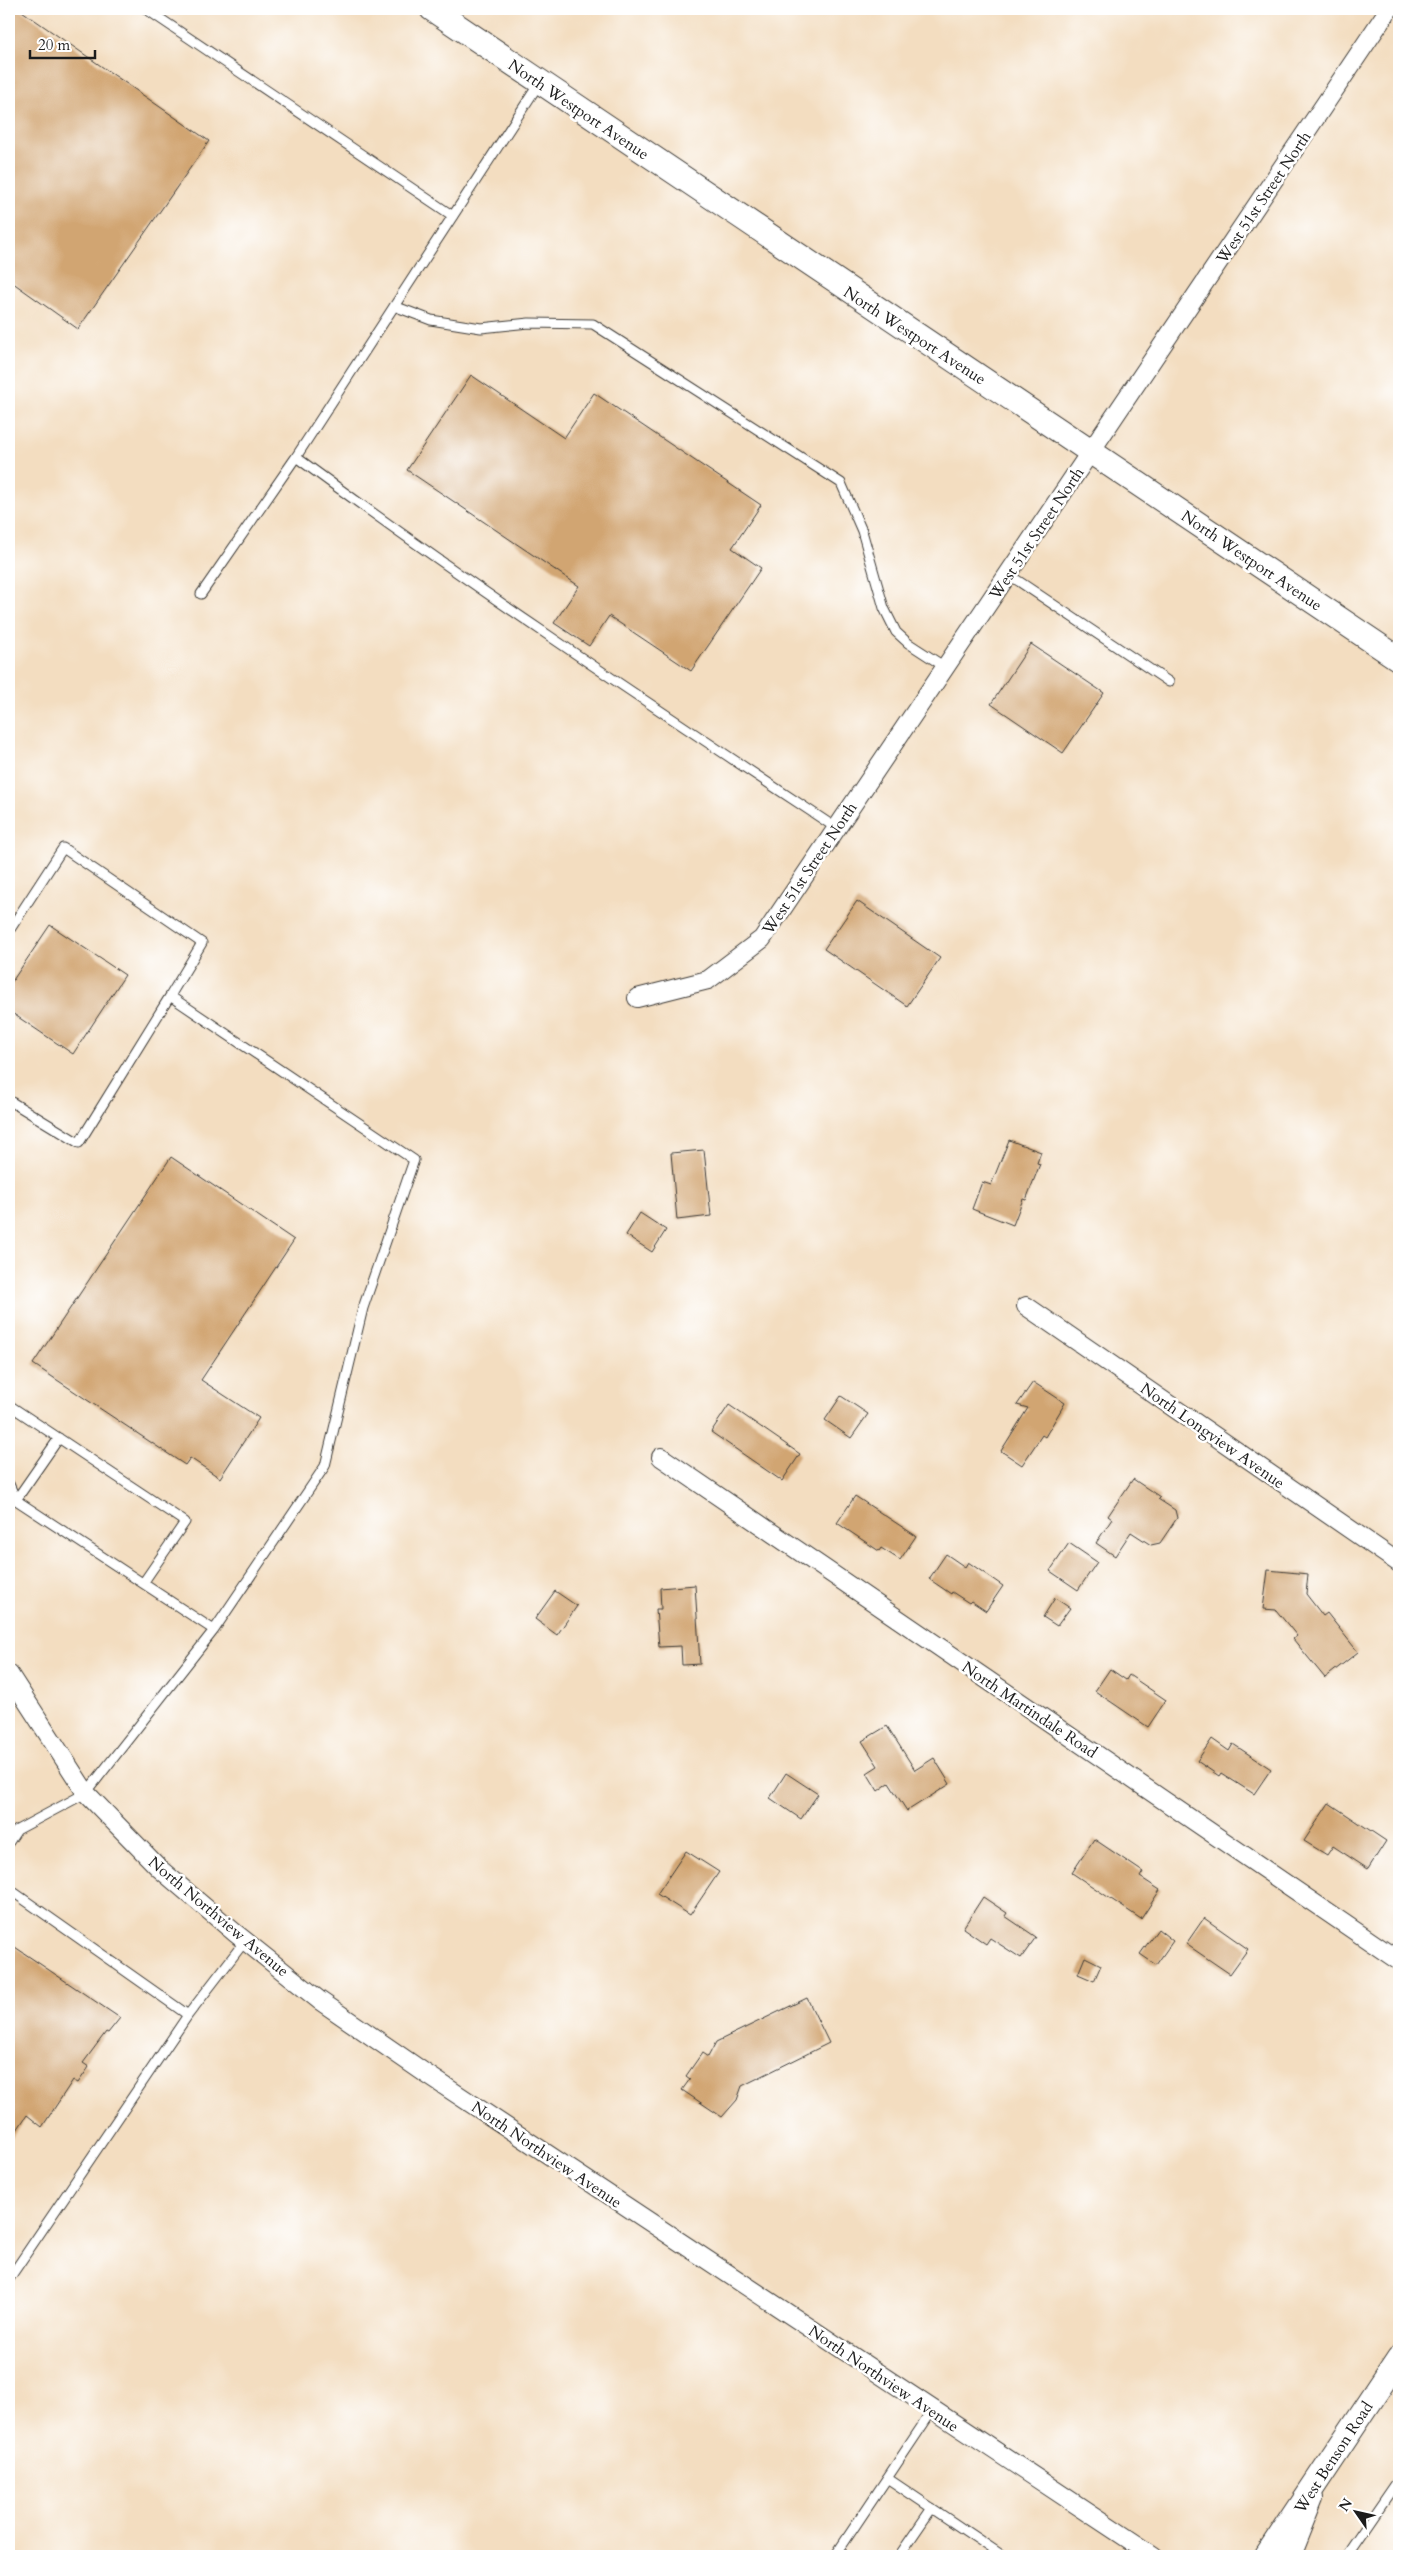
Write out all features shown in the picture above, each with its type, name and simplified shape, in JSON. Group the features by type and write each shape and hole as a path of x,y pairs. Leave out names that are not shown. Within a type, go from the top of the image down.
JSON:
{"main road":[{"name":"North Westport Avenue","path":"432,9 728,211 1092,451 1399,659"},
{"name":"West Benson Road","path":"1267,2556 1399,2358"}],"street":[{"name":"West 51st Street North","path":"636,998 708,980 762,939 1389,9"},
{"name":"North Longview Avenue","path":"1026,1306 1399,1563"},
{"name":"North Martindale Road","path":"662,1457 1399,1961"},
{"name":"North Northview Avenue","path":"9,1674 86,1794 160,1869 244,1941 320,2000 425,2073 932,2411 1154,2556"},
{"path":"1291,2556 1323,2473"}],"lane":[{"path":"146,9 453,216"},
{"path":"201,594 296,457 540,82"},
{"path":"394,306 431,320 481,328 529,323 593,324 841,483 862,531 884,608 896,632 908,643 945,667"},
{"path":"296,457 415,545 836,828"},
{"path":"1008,574 1170,682"},
{"path":"9,931 64,848 202,942 79,1143 9,1101"},
{"path":"9,1841 17,1830 86,1794 214,1630 325,1466 363,1308 414,1160 170,996"},
{"path":"9,1404 185,1522 143,1583"},
{"path":"16,1500 59,1438"},
{"path":"9,1484 16,1500 214,1630"},
{"path":"9,1889 188,2015"},
{"path":"9,2279 188,2015 244,1941"},
{"path":"835,2556 932,2411"},
{"path":"888,2478 1003,2556"},
{"path":"1346,2556 1399,2479"},
{"path":"899,2556 932,2508"}],"building":[{"path":"9,9 19,9 209,141 78,329 9,280"},
{"path":"471,375 564,438 594,393 761,505 732,548 761,568 691,671 609,616 589,646 554,623 579,586 407,470"},
{"path":"1031,644 1104,693 1063,753 991,704"},
{"path":"857,901 940,958 907,1006 824,949"},
{"path":"50,925 125,975 73,1054 9,1011 9,986"},
{"path":"1009,1140 1041,1152 1037,1163 1040,1164 1026,1200 1023,1199 1013,1225 972,1209 982,1182 991,1185"},
{"path":"704,1150 711,1216 677,1220 671,1153"},
{"path":"171,1157 294,1240 201,1380 259,1418 220,1478 190,1458 185,1465 33,1364"},
{"path":"640,1213 666,1230 652,1252 626,1235"},
{"path":"1033,1382 1065,1403 1045,1437 1042,1435 1022,1465 1001,1451 1028,1408 1017,1405"},
{"path":"841,1396 868,1414 851,1438 825,1420"},
{"path":"729,1405 800,1454 782,1481 711,1432"},
{"path":"1133,1479 1160,1497 1158,1499 1175,1510 1177,1518 1160,1543 1151,1545 1131,1532 1115,1556 1096,1543 1112,1519 1108,1516"},
{"path":"855,1496 916,1536 900,1560 881,1548 879,1551 837,1523"},
{"path":"1069,1543 1097,1562 1078,1590 1050,1571"},
{"path":"946,1554 965,1567 968,1562 1003,1586 986,1611 971,1601 969,1603 952,1592 951,1594 929,1579"},
{"path":"1268,1570 1308,1574 1306,1594 1323,1616 1327,1613 1358,1652 1325,1678 1293,1639 1297,1636 1276,1610 1263,1609"},
{"path":"695,1585 700,1664 682,1665 681,1646 659,1647 656,1609 661,1609 660,1588"},
{"path":"555,1591 577,1606 557,1635 535,1619"},
{"path":"1055,1598 1070,1608 1057,1626 1043,1617"},
{"path":"1110,1669 1126,1680 1129,1675 1166,1700 1148,1727 1095,1691"},
{"path":"887,1726 915,1770 934,1758 950,1784 907,1811 889,1783 878,1791 867,1773 878,1766 862,1741"},
{"path":"1212,1739 1229,1751 1233,1744 1271,1769 1254,1794 1221,1773 1219,1776 1197,1761"},
{"path":"786,1773 818,1794 801,1819 770,1798"},
{"path":"1329,1803 1386,1841 1368,1869 1333,1846 1327,1855 1304,1841"},
{"path":"1094,1839 1143,1872 1140,1877 1160,1890 1141,1919 1072,1873"},
{"path":"686,1851 719,1872 690,1915 657,1894"},
{"path":"983,1897 1007,1913 1005,1916 1036,1937 1021,1958 990,1938 986,1944 963,1928"},
{"path":"1204,1918 1248,1949 1230,1974 1186,1944"},
{"path":"1158,1929 1173,1941 1156,1965 1140,1954"},
{"path":"9,1943 120,2018 108,2033 106,2032 83,2063 89,2067 78,2083 73,2080 42,2127 27,2115 9,2142"},
{"path":"1085,1957 1101,1965 1094,1981 1078,1974"},
{"path":"807,1998 829,2043 742,2086 737,2100 722,2117 682,2090 690,2079 686,2076 702,2053 708,2057 716,2042"}]}
